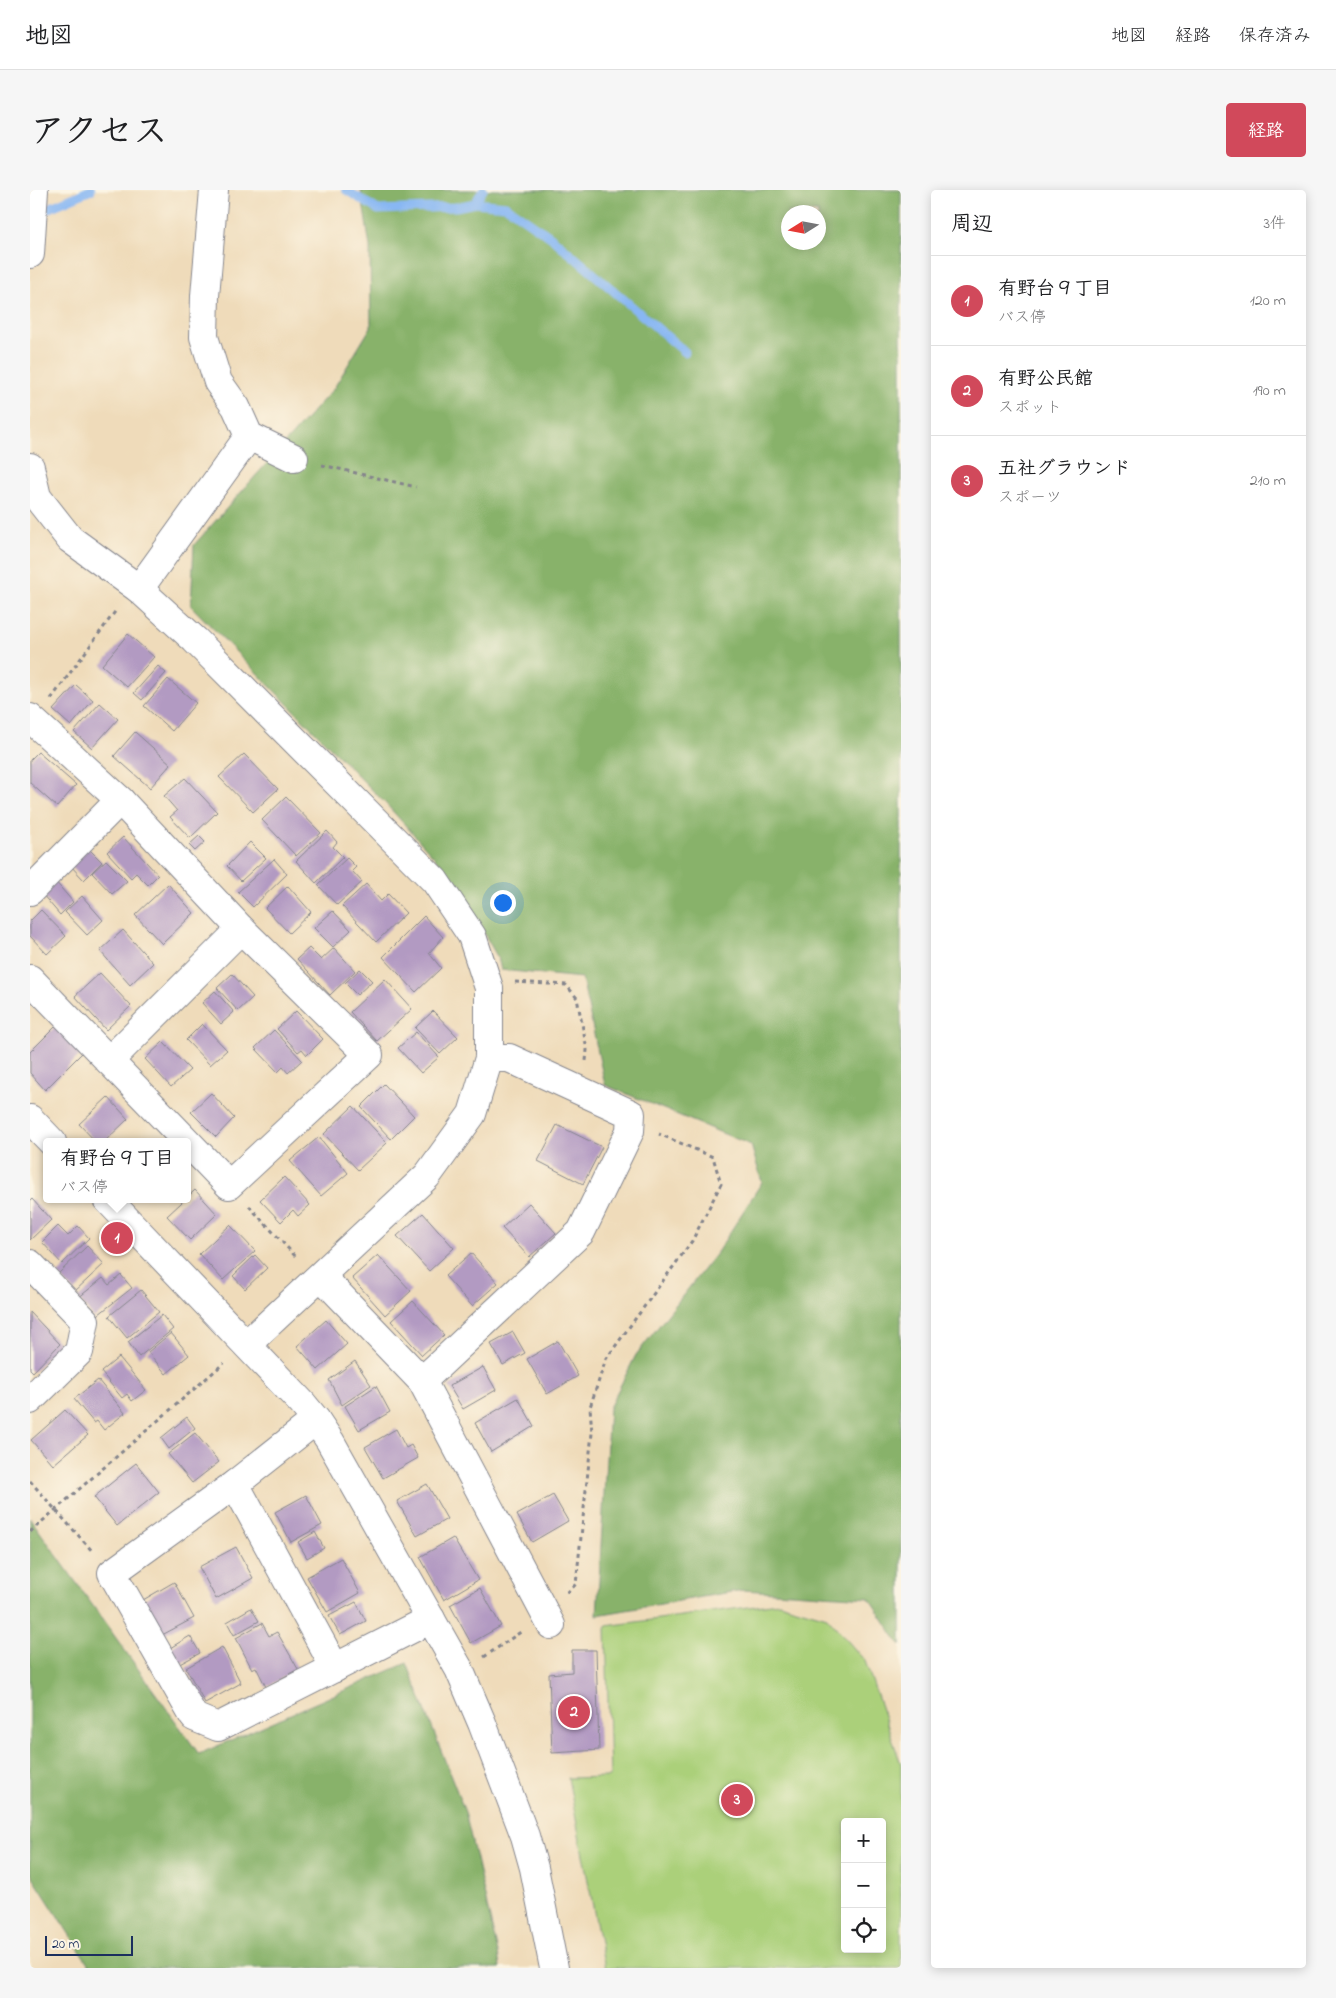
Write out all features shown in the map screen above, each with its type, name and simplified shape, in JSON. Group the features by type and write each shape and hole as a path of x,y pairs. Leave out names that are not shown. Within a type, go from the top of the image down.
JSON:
{"street":[{"path":"214,190 204,296 204,337 218,382 236,407 249,436 294,458"},
{"path":"30,254 38,192"},
{"path":"139,589 249,436"},
{"path":"30,467 37,497 70,539 139,589 195,640 435,881 472,936 489,988 490,1058 472,1114 428,1176 237,1352"},
{"path":"31,722 120,800 240,929 369,1055 229,1186 191,1146"},
{"path":"30,891 120,800"},
{"path":"109,1061 240,929"},
{"path":"30,979 183,1138"},
{"path":"422,1381 581,1232 630,1131 631,1114 509,1058 490,1058"},
{"path":"30,1119 48,1138"},
{"path":"110,1203 237,1352 316,1420 459,1669 482,1723 525,1836 534,1868 554,1968"},
{"path":"30,1264 85,1321 79,1352 30,1400"},
{"path":"321,1276 422,1381 548,1620"},
{"path":"316,1420 235,1484 112,1573 194,1717 218,1727 431,1619"},
{"path":"235,1484 335,1668"}],"path":[{"path":"294,458 416,486"},
{"path":"31,722 116,610 139,589"},
{"path":"486,981 538,982 566,986 577,998 587,1050"},
{"path":"459,1669 487,1656 548,1620 576,1584 592,1433 590,1407 606,1359 692,1241 721,1184 713,1157 630,1123"},
{"path":"229,1186 298,1259 321,1276"},
{"path":"30,1532 55,1508 237,1352"},
{"path":"30,1481 112,1573"}],"green space":[{"path":"361,190 901,190 901,1646 869,1598 743,1590 597,1615 609,1408 636,1355 718,1251 762,1182 751,1145 605,1085 582,978 501,970 498,958 452,877 387,805 191,606 194,545 334,388 371,327 370,247"},
{"path":"30,1518 199,1754 407,1663 465,1812 500,1968 91,1968 30,1871"},
{"path":"779,1603 827,1617 865,1661 901,1764 901,1968 605,1968 568,1778 610,1777 606,1626"}],"building":[{"path":"128,634 154,657 127,687 102,665"},
{"path":"158,666 166,673 142,700 134,693"},
{"path":"168,679 196,703 172,731 144,706"},
{"path":"76,685 93,700 71,726 53,710"},
{"path":"100,703 118,719 92,748 74,732"},
{"path":"135,732 171,764 150,788 114,756"},
{"path":"38,752 76,785 57,807 30,783 30,760"},
{"path":"244,754 278,789 253,812 219,777"},
{"path":"185,778 217,812 190,838 170,817 177,811 164,796"},
{"path":"286,797 321,833 296,856 262,820"},
{"path":"327,831 337,842 333,847 343,857 316,883 296,861"},
{"path":"199,836 205,842 195,851 189,845"},
{"path":"123,837 158,875 148,885 136,873 131,878 107,852"},
{"path":"250,842 266,858 241,881 227,866"},
{"path":"87,847 102,862 84,880 69,864"},
{"path":"347,858 356,867 352,871 362,882 337,905 318,885"},
{"path":"274,859 287,874 253,907 238,892"},
{"path":"106,860 127,881 112,894 92,873"},
{"path":"55,881 73,902 60,915 42,894"},
{"path":"168,884 194,913 162,944 135,915"},
{"path":"366,884 381,901 388,894 406,913 376,942 342,906"},
{"path":"288,886 311,912 289,933 265,908"},
{"path":"82,896 103,920 87,935 65,912"},
{"path":"41,910 66,936 47,954 30,936 30,921"},
{"path":"333,911 351,930 333,947 314,928"},
{"path":"424,916 443,937 429,953 441,968 416,992 383,957"},
{"path":"123,930 153,963 130,985 100,951"},
{"path":"309,948 321,960 334,948 355,971 330,995 297,959"},
{"path":"360,969 372,981 357,995 345,983"},
{"path":"100,973 131,1006 106,1030 75,996"},
{"path":"232,974 253,997 238,1011 217,988"},
{"path":"385,979 412,1009 377,1041 350,1012"},
{"path":"215,991 234,1012 221,1024 202,1003"},
{"path":"296,1011 323,1039 307,1055 302,1049 298,1052 277,1029"},
{"path":"433,1011 458,1037 440,1054 415,1028"},
{"path":"58,1024 84,1051 45,1090 30,1073 30,1052"},
{"path":"202,1024 227,1050 210,1065 186,1040"},
{"path":"274,1030 302,1060 288,1073 283,1067 278,1072 255,1048"},
{"path":"416,1032 439,1057 421,1073 398,1048"},
{"path":"163,1042 190,1070 171,1087 145,1059"},
{"path":"384,1084 414,1116 391,1139 361,1107"},
{"path":"211,1093 234,1118 216,1137 191,1112"},
{"path":"108,1097 128,1119 108,1138 92,1138 79,1124"},
{"path":"353,1106 387,1143 358,1170 324,1134"},
{"path":"557,1125 602,1147 583,1184 538,1161"},
{"path":"319,1137 348,1173 321,1196 290,1161"},
{"path":"284,1177 310,1205 298,1216 293,1210 281,1222 260,1200"},
{"path":"195,1190 217,1214 190,1240 167,1216 181,1203 191,1203 191,1194"},
{"path":"32,1199 51,1220 30,1240 30,1201"},
{"path":"529,1203 556,1233 529,1257 502,1228"},
{"path":"423,1213 454,1248 429,1271 397,1236"},
{"path":"230,1225 255,1251 223,1280 199,1254"},
{"path":"58,1226 68,1236 78,1226 89,1238 62,1264 42,1242"},
{"path":"87,1246 104,1264 74,1292 58,1274"},
{"path":"471,1253 498,1283 472,1306 445,1276"},
{"path":"255,1255 267,1268 245,1289 233,1276"},
{"path":"378,1255 411,1291 385,1315 352,1278"},
{"path":"121,1275 132,1288 94,1318 78,1298 103,1278 109,1285"},
{"path":"141,1290 159,1312 127,1338 109,1316"},
{"path":"413,1301 444,1335 422,1355 391,1321"},
{"path":"30,1312 60,1344 33,1372 30,1369"},
{"path":"162,1315 173,1329 139,1357 128,1342"},
{"path":"326,1320 347,1344 318,1370 297,1346"},
{"path":"513,1332 525,1353 503,1365 491,1344"},
{"path":"171,1333 189,1355 166,1374 148,1352"},
{"path":"558,1341 578,1376 547,1394 527,1359"},
{"path":"119,1357 146,1390 132,1401 127,1394 122,1398 101,1372"},
{"path":"355,1361 371,1385 342,1405 329,1380"},
{"path":"483,1367 496,1390 463,1409 449,1386"},
{"path":"98,1380 125,1413 104,1430 97,1421 94,1423 74,1399"},
{"path":"376,1386 390,1412 359,1430 345,1406"},
{"path":"518,1398 534,1426 491,1452 475,1423"},
{"path":"65,1410 88,1435 53,1465 31,1440"},
{"path":"187,1417 195,1428 169,1449 161,1438"},
{"path":"396,1429 406,1448 411,1445 418,1458 383,1478 365,1447"},
{"path":"195,1433 219,1462 192,1483 168,1454"},
{"path":"136,1463 159,1492 117,1526 94,1497"},
{"path":"427,1484 447,1519 417,1536 397,1501"},
{"path":"306,1495 322,1525 291,1542 275,1512"},
{"path":"553,1495 568,1521 532,1542 517,1515"},
{"path":"315,1532 324,1548 307,1558 298,1542"},
{"path":"453,1538 478,1580 444,1600 420,1557"},
{"path":"236,1547 253,1578 216,1599 199,1567"},
{"path":"341,1558 360,1593 327,1612 307,1577"},
{"path":"174,1582 194,1618 162,1635 143,1600"},
{"path":"480,1588 501,1626 471,1643 450,1605"},
{"path":"356,1602 366,1621 340,1635 329,1616"},
{"path":"251,1608 259,1621 234,1635 227,1622"},
{"path":"262,1623 269,1636 277,1632 298,1669 266,1687 256,1667 252,1669 236,1638"},
{"path":"190,1636 200,1653 174,1667 165,1651"},
{"path":"222,1647 241,1683 205,1703 186,1668"},
{"path":"572,1650 596,1650 599,1750 552,1753 549,1674 572,1672"}],"waterway":[{"path":"42,211 91,190"},
{"path":"346,190 378,210 456,207 475,203 483,190"},
{"path":"475,203 506,206 552,238 685,352"}],"place":[{"name":"有野台９丁目","path":"117,1238"},
{"name":"有野公民館","path":"574,1712"},
{"name":"五社グラウンド","path":"737,1800"}]}
